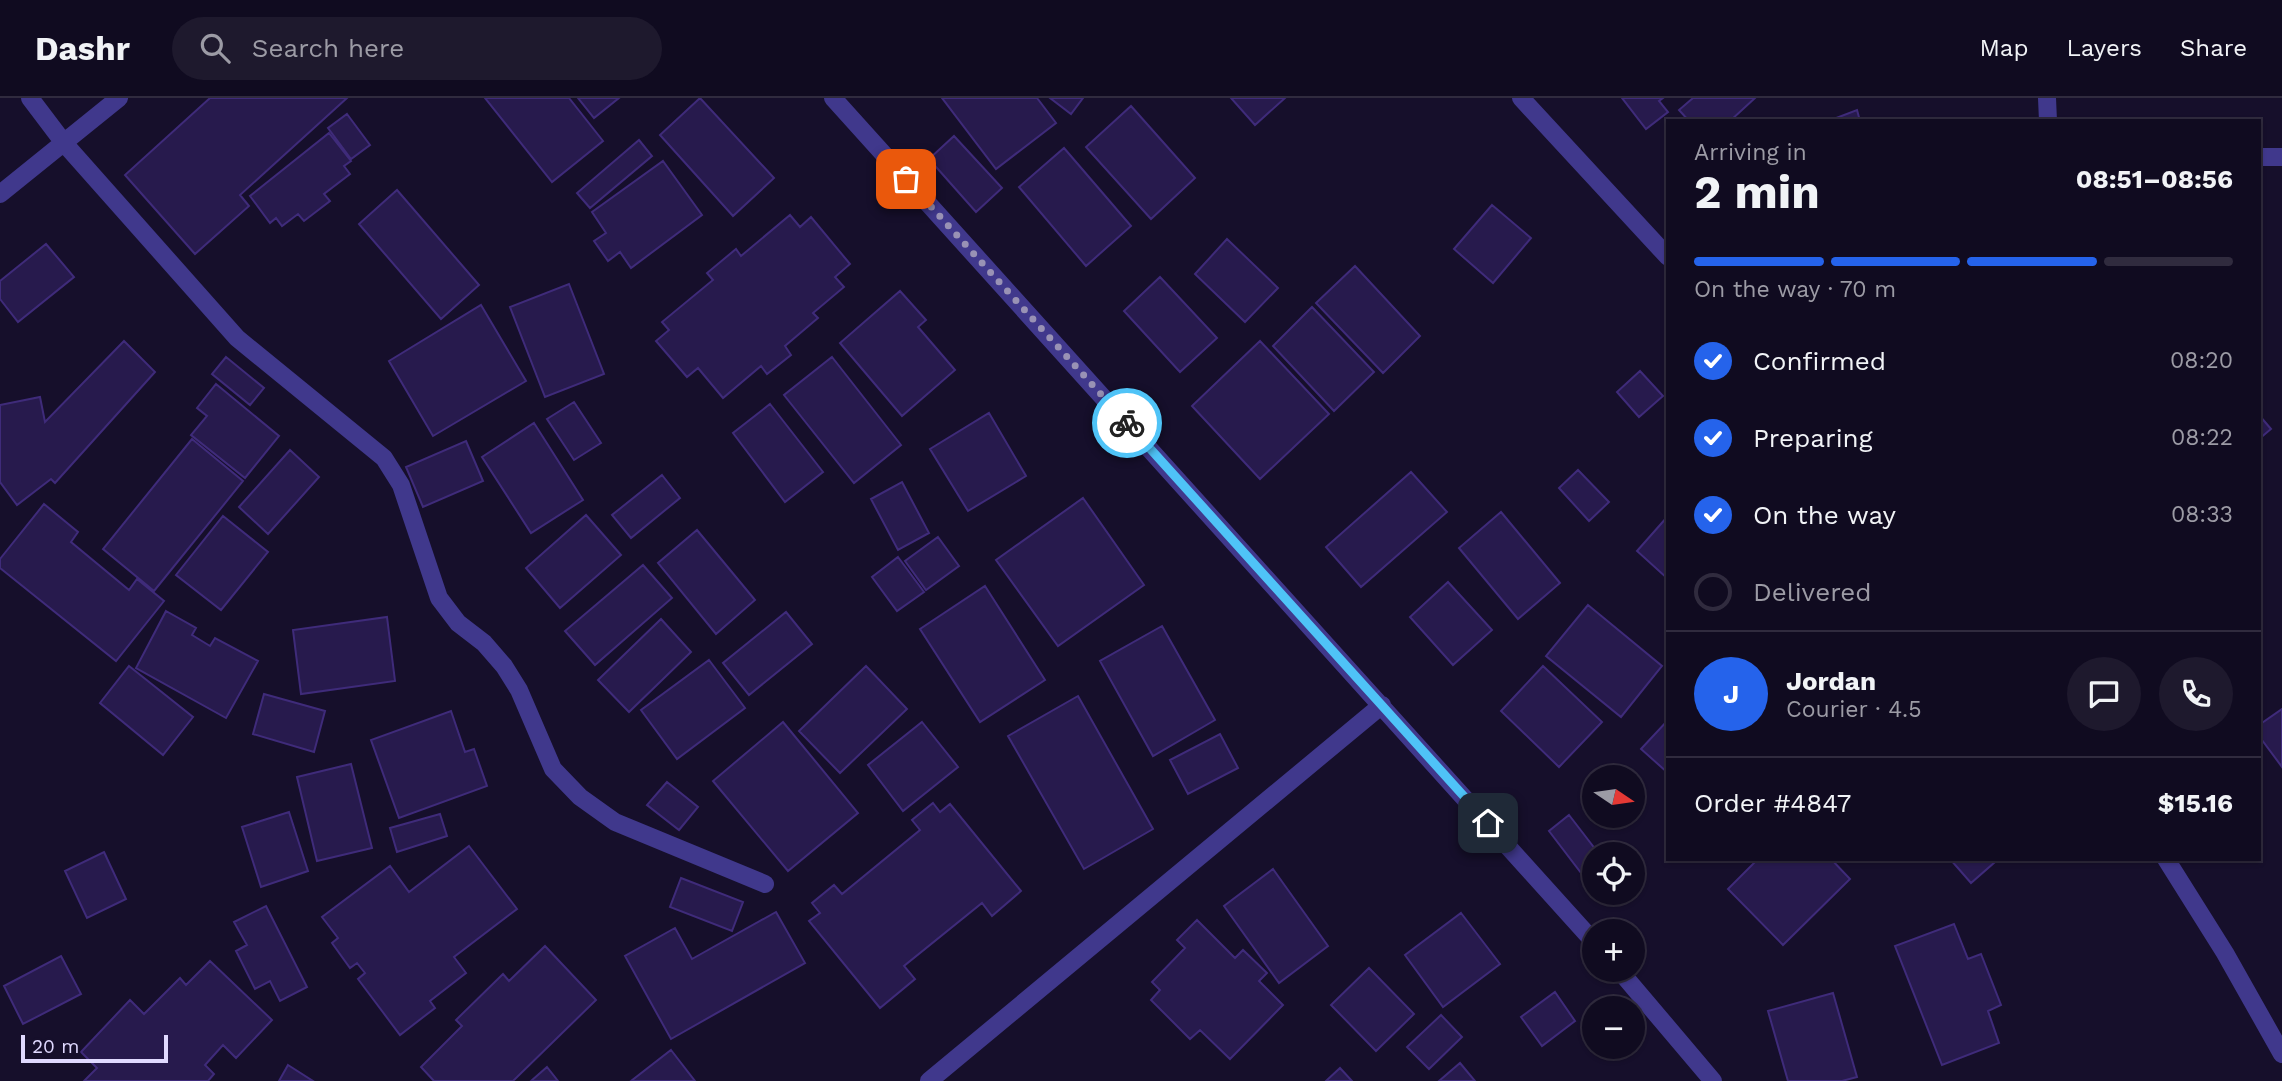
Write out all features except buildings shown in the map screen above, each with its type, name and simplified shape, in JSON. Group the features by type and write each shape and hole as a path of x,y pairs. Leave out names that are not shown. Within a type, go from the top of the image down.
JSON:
{"street":[{"path":"30,98 64,143 237,338 384,458 401,485 439,598 458,623 484,643 504,666 519,690 553,769 580,797 615,822 765,884"},
{"path":"0,194 119,98"},
{"path":"833,98 1582,929"},
{"path":"1521,98 1666,255"},
{"path":"2047,98 2048,119"},
{"path":"2261,156 2282,157"},
{"path":"929,1081 1382,705"},
{"path":"2167,861 2225,953 2282,1054"},
{"path":"1629,982 1713,1081"}],"way so far":[{"path":"906,179 1127,423"}],"route":[{"path":"1127,423 1488,823"}]}
